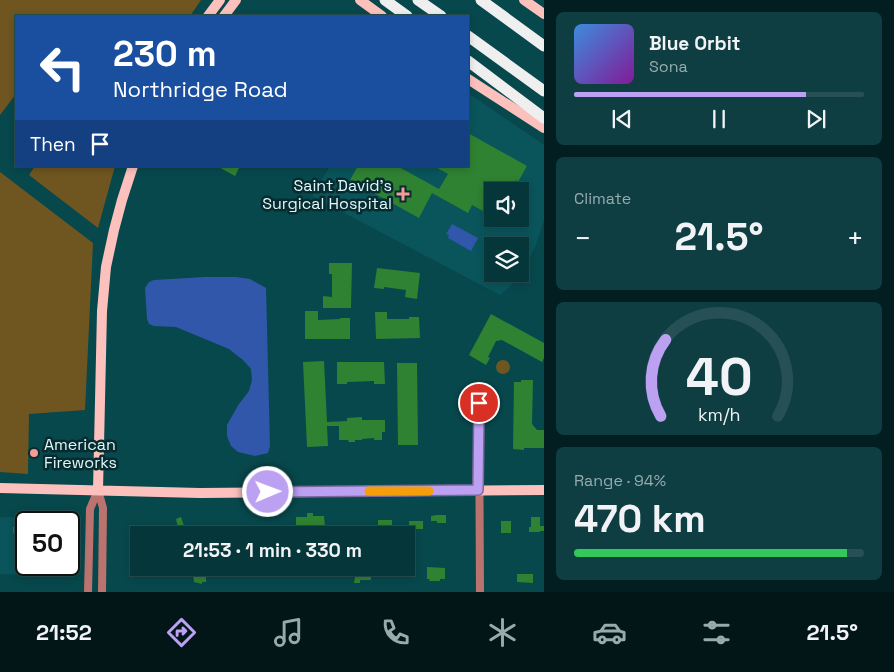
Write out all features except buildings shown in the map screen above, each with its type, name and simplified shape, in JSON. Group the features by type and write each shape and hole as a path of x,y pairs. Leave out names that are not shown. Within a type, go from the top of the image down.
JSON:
{"highway":[{"path":"385,0 406,15"},
{"path":"418,0 440,15"},
{"path":"481,0 544,46"},
{"path":"469,37 544,91"},
{"path":"469,62 544,118"}],"main road":[{"path":"209,15 220,0"},
{"path":"225,15 236,0"},
{"path":"360,0 381,15"},
{"path":"524,0 544,14"},
{"path":"469,80 544,128"},
{"path":"98,490 102,311 106,267 122,200 133,167"},
{"path":"0,488 200,492 544,490"}],"street":[{"path":"479,403 480,592"},
{"path":"88,592 90,509 98,490"},
{"path":"98,490 103,508 102,592"}],"shaded area":[{"path":"0,0 201,0 191,15 15,15 15,95 0,115"},
{"name":"Saint David's Surgical Hospital","path":"469,94 544,145 544,220 529,259 529,237 484,237 484,282 514,282 500,295 312,196 329,167 469,167"},
{"path":"34,167 115,167 98,228 29,175"},
{"path":"0,172 93,243 85,410 29,414 28,474 0,472"},
{"path":"500,360 506,360 510,367 506,374 500,374 496,370 496,364"},
{"path":"0,517 15,517 15,575 0,574"}],"water":[{"path":"452,224 478,238 471,251 448,238 449,235 446,234"},
{"path":"205,277 250,279 266,288 270,446 268,453 255,456 238,452 231,446 227,436 227,425 249,391 252,380 251,369 243,360 229,349 176,327 154,326 149,324 147,319 145,288 149,282 154,280"}],"slow traffic":[{"path":"369,491 429,491"}],"place":[{"name":"Saint David's Surgical Hospital","path":"403,194"},
{"name":"American Fireworks","path":"34,453"}],"route":[{"path":"268,492 478,490 479,403"}]}
